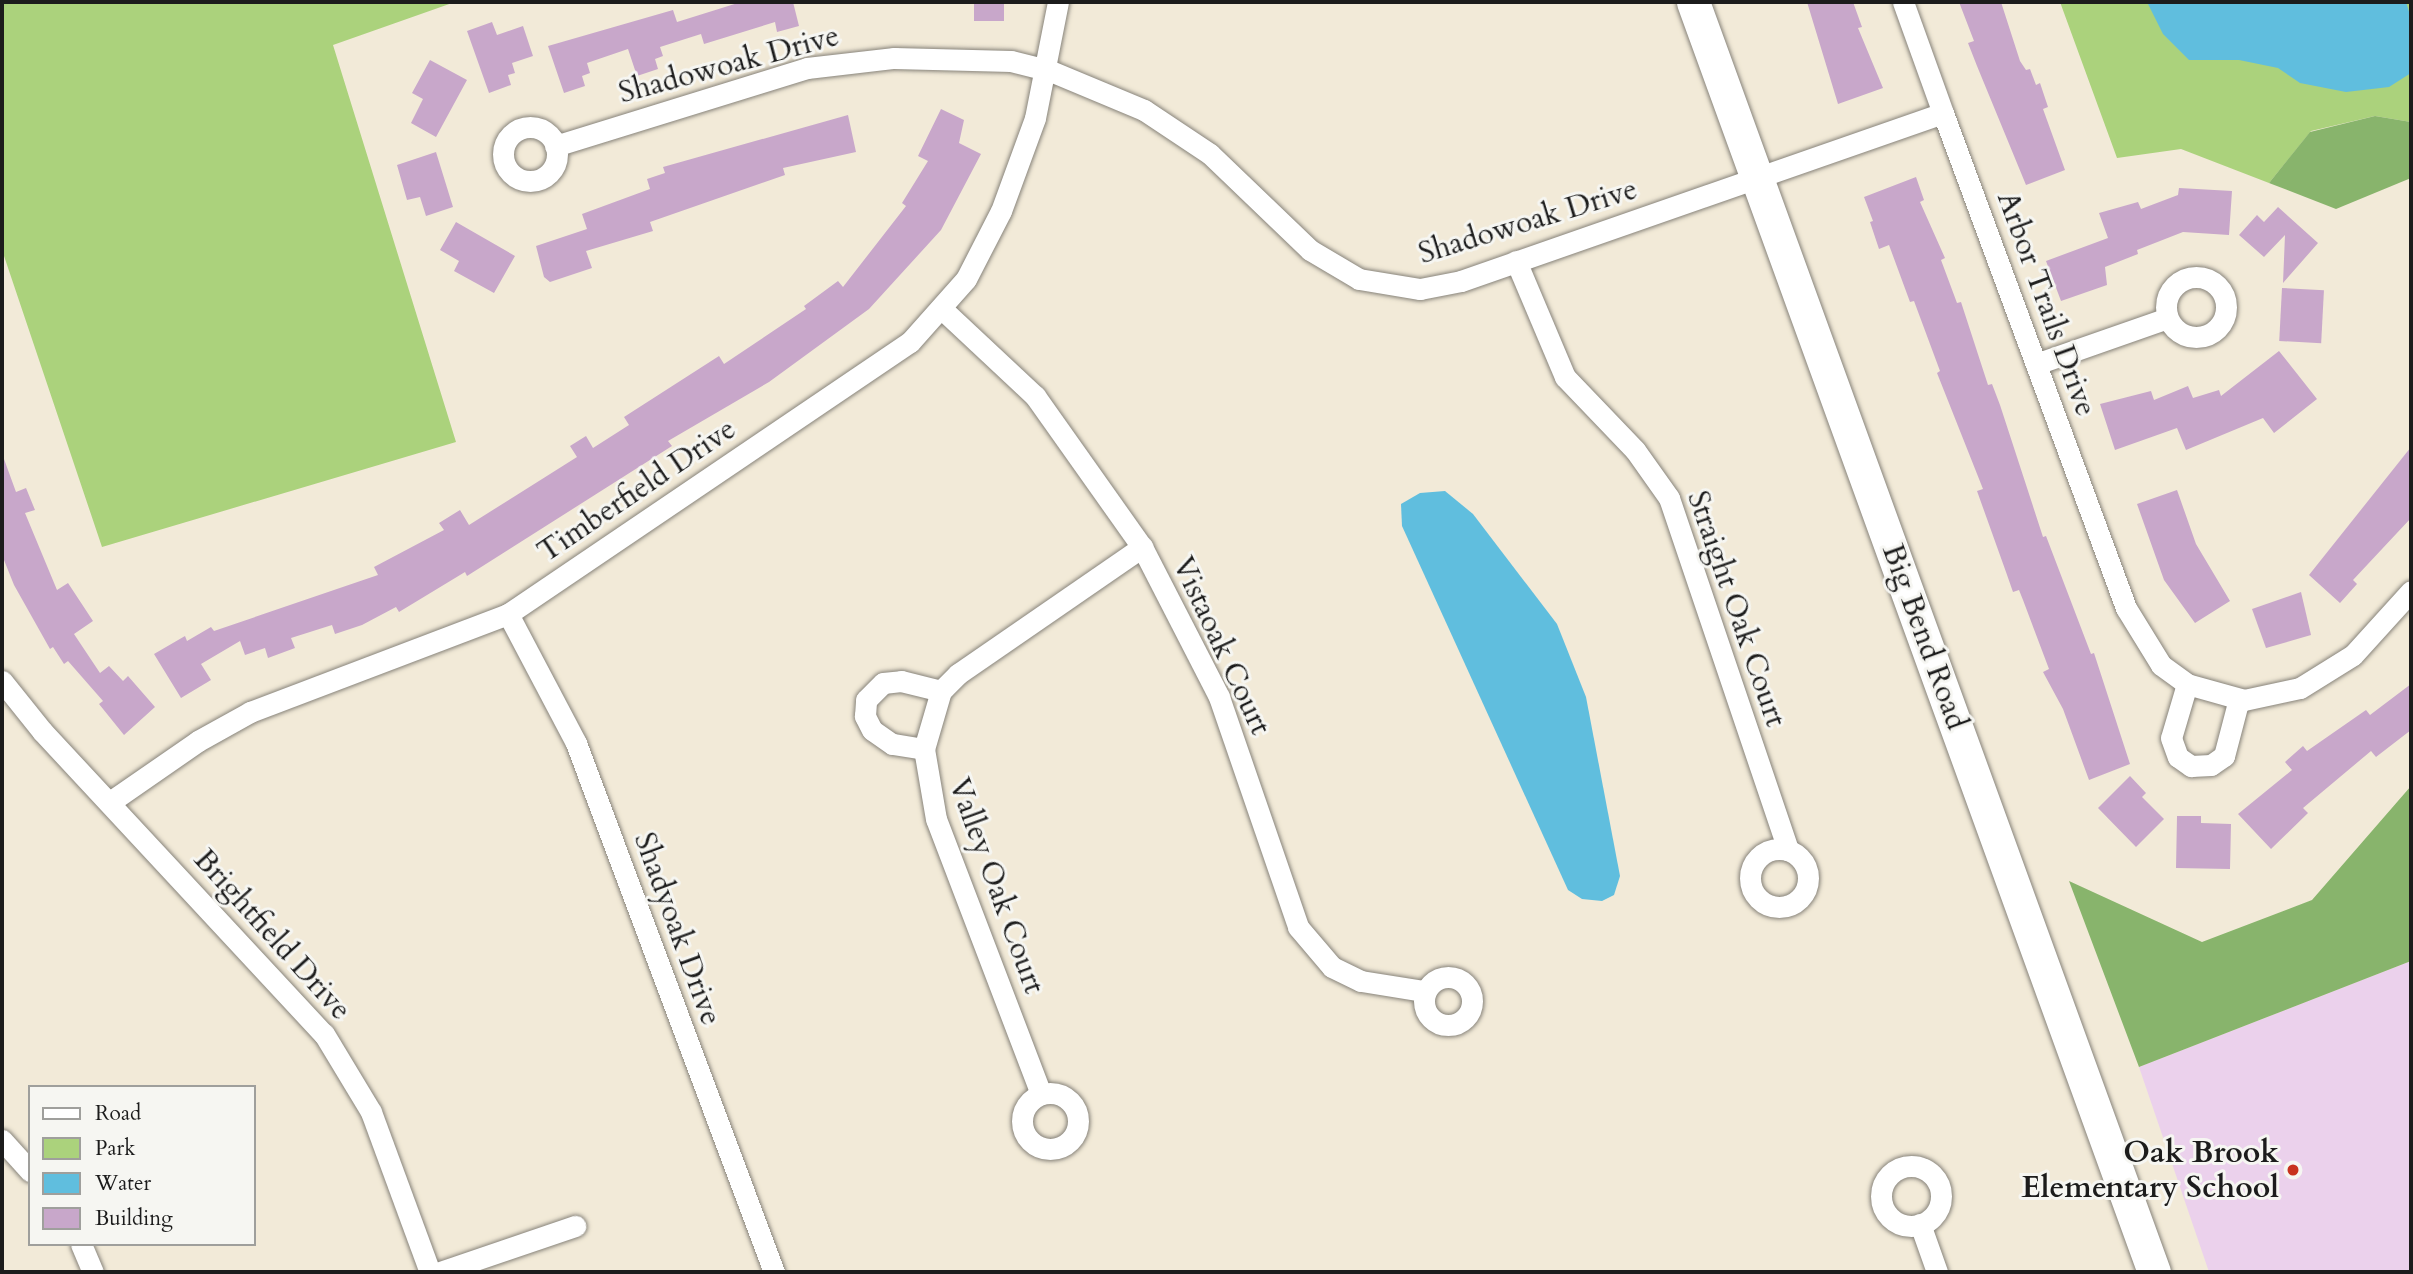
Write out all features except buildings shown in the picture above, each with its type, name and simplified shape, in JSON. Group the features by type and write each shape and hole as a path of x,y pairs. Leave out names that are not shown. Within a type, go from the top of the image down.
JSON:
{"main road":[{"name":"Big Bend Road","path":"1693,2 2154,1272"}],"street":[{"name":"Timberfield Drive","path":"110,802 198,741 250,712 509,614 910,342 966,279 1000,211 1048,70 1058,2"},
{"name":"Arbor Trails Drive","path":"1903,2 2126,608 2161,665 2187,684 2239,699 2300,688 2328,673 2374,635 2411,591"},
{"name":"Shadowoak Drive","path":"555,146 765,79 853,60 1012,61 1048,70 1144,110 1210,154 1263,200 1289,233 1359,279 1420,289 1516,261 1758,179"},
{"path":"1758,179 1943,113"},
{"name":"Straight Oak Court","path":"1516,261 1565,377 1635,450 1669,498 1788,850"},
{"name":"Vistaoak Court","path":"941,308 1035,396 1142,547 1219,697 1298,927 1332,967 1361,981 1424,991"},
{"path":"2036,364 2167,318"},
{"path":"924,749 892,744 872,730 865,716 866,700 883,683 901,681 941,691 967,667 1142,547"},
{"name":"Shadyoak Drive","path":"509,614 576,743 774,1272"},
{"name":"Brightfield Drive","path":"2,681 41,731 324,1034 349,1071 387,1150 430,1272"},
{"path":"2187,684 2171,738 2178,757 2191,766 2211,765 2224,757 2239,699"},
{"name":"Valley Oak Court","path":"941,691 924,749 936,819 1041,1094"},
{"path":"2,1140 28,1169"},
{"path":"1920,1224 1937,1272"},
{"path":"440,1272 575,1226"},
{"path":"82,1246 93,1272"}],"shaded area":[{"name":"Oak Brook Elementary School","path":"2411,961 2411,1272 2209,1272 2139,1067"}],"green space":[{"path":"2,2 455,2 333,45 456,442 102,547 2,250"},
{"path":"2060,2 2411,2 2411,122 2375,116 2311,131 2269,183 2181,149 2117,158"},
{"path":"2375,116 2411,122 2411,178 2336,209 2269,183 2310,132"},
{"path":"2411,786 2411,961 2139,1067 2069,881 2202,942 2312,900"}],"water":[{"path":"2147,2 2406,2 2411,18 2411,73 2389,87 2346,92 2300,83 2278,68 2239,60 2189,60 2163,34"},
{"path":"1445,491 1473,514 1557,624 1586,697 1620,876 1614,895 1602,901 1582,899 1568,890 1402,526 1401,504 1420,493"}],"place":[{"name":"Oak Brook Elementary School","path":"2293,1170"}]}
